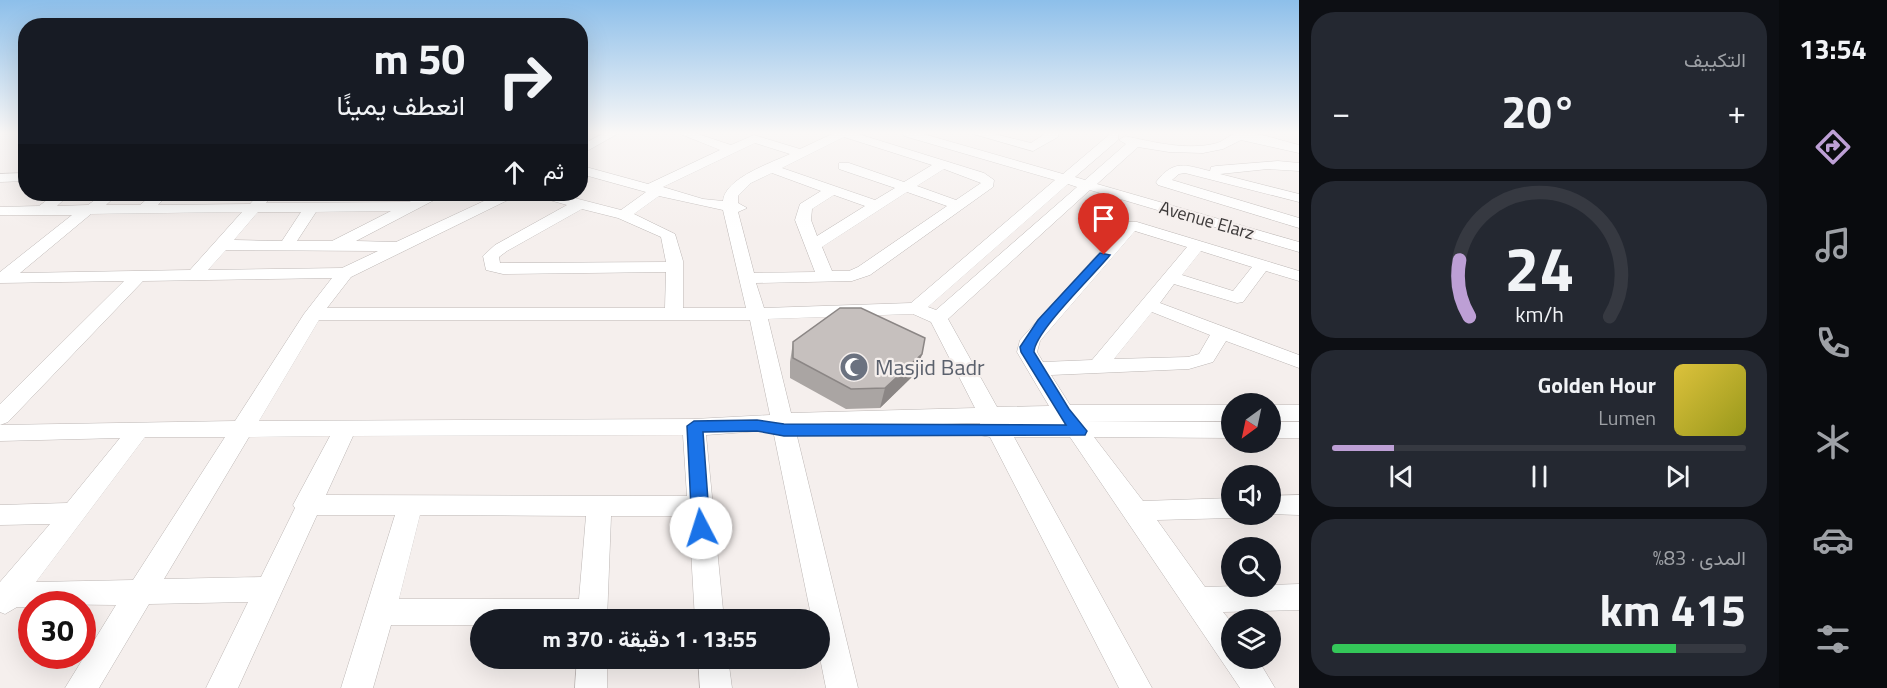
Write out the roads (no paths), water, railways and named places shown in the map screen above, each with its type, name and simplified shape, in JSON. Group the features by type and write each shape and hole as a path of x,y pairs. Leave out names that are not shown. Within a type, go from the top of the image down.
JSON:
{"street":[{"path":"623,216 654,189 699,165"},
{"path":"736,208 751,189 784,165"},
{"path":"777,170 787,165"},
{"path":"859,172 872,165"},
{"path":"814,245 941,165"},
{"path":"753,278 842,278 864,271 989,182 946,165"},
{"name":"Avenue Elarz","path":"1018,165 1299,247"},
{"path":"927,313 1079,165"},
{"path":"313,314 927,313 1110,165"},
{"path":"1190,170 1232,170 1258,165"},
{"path":"844,166 958,205"},
{"path":"1299,198 1178,168 1163,183 1299,223"},
{"path":"777,170 878,205"},
{"path":"588,171 736,208"},
{"path":"0,178 18,176"},
{"path":"826,277 803,220 803,212 832,190"},
{"path":"42,211 54,201"},
{"path":"1,278 102,201"},
{"path":"143,210 153,201"},
{"path":"194,276 259,201"},
{"path":"334,246 420,201"},
{"path":"81,688 313,314 345,273 396,246 492,201"},
{"path":"573,201 623,216 667,234 671,240 674,267 674,314"},
{"path":"581,203 501,248 491,256 492,266 502,269 674,267"},
{"path":"0,211 409,206"},
{"path":"286,246 311,207"},
{"path":"736,208 753,278 765,305 758,314"},
{"path":"1221,634 1072,422 1028,352 1030,340 1130,226 1140,226 1299,276"},
{"path":"1099,365 1198,244"},
{"path":"221,245 396,246"},
{"path":"1170,277 1237,298 1262,265"},
{"path":"1,278 137,278 345,273"},
{"path":"0,417 137,278"},
{"path":"1147,304 1299,362"},
{"path":"927,313 992,422 1136,688"},
{"path":"758,314 842,688"},
{"path":"1038,369 1201,361 1206,358 1221,332"},
{"path":"1281,413 1299,413"},
{"path":"1072,422 1221,414"},
{"path":"0,433 139,429 992,422 1072,422 1221,429"},
{"path":"694,426 709,609"},
{"path":"3,599 139,429"},
{"path":"222,688 306,506 345,429"},
{"path":"1281,430 1299,430"},
{"path":"357,688 381,612 410,505"},
{"path":"1281,506 1299,505"},
{"path":"306,506 699,506"},
{"path":"592,609 599,506"},
{"path":"1137,512 1221,508"},
{"path":"0,515 74,513"},
{"path":"3,599 267,589"},
{"path":"1197,600 1299,597"},
{"path":"381,612 470,614"},
{"path":"591,688 592,669"},
{"path":"714,669 716,688"},
{"path":"1246,669 1259,688"}],"place":[{"name":"Masjid Badr","path":"854,367"}]}
